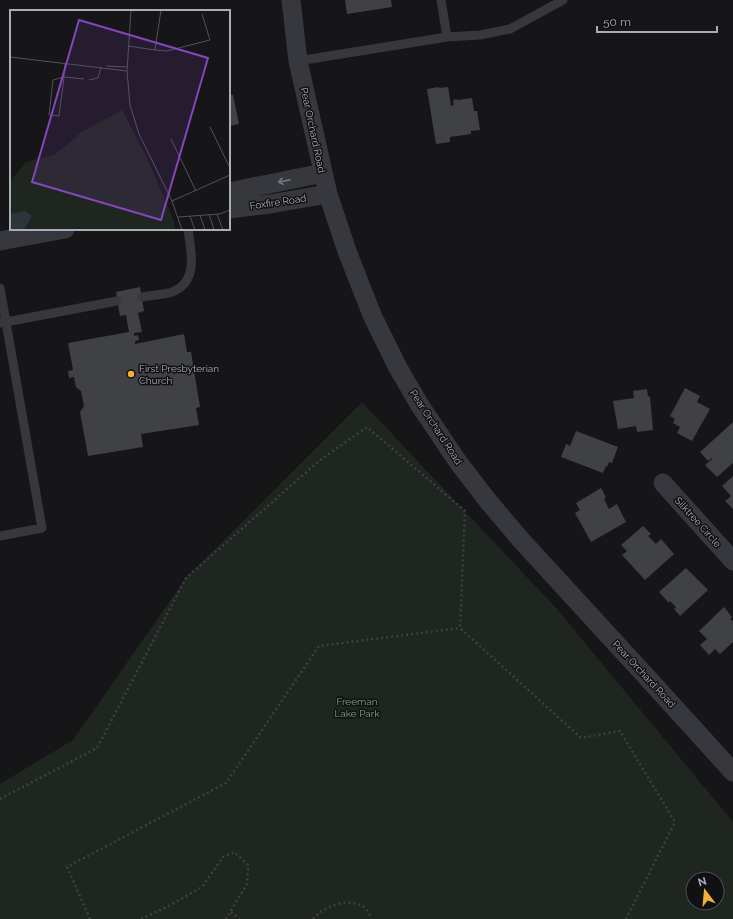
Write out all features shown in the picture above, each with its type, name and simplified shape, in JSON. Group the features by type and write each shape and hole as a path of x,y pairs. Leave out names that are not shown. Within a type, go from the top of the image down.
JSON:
{"street":[{"name":"Pear Orchard Road","path":"291,0 298,61 328,194 347,251 372,315 397,366 419,404 447,447 488,501 521,540 733,772"},
{"path":"230,192 323,173"},
{"name":"Foxfire Road","path":"230,208 270,204 328,194"},
{"path":"0,241 60,230"},
{"name":"Silktree Circle","path":"663,483 733,561"}],"lane":[{"path":"441,0 447,38"},
{"path":"298,61 447,38 480,35 510,29 563,0"},
{"path":"142,297 172,292 184,285 191,274 192,252 188,230"},
{"path":"0,288 3,322 42,528 0,536"},
{"path":"3,322 117,301"}],"path":[{"path":"0,799 97,748 186,578 319,461 367,427 465,512 460,628"},
{"path":"90,919 68,867 226,783 319,646 460,628 581,738 620,731 675,822 626,919"},
{"path":"141,919 169,906 202,887 222,857 234,852 248,864 247,884 226,919"},
{"path":"313,919 318,913 342,902 362,905 369,911 371,919"},
{"path":"231,912 240,919"}],"green space":[{"name":"Freeman Lake Park","path":"362,402 557,609 733,822 733,919 0,919 0,784 73,740 186,578"}],"building":[{"path":"345,0 391,0 392,7 347,14"},
{"path":"448,87 451,106 454,105 453,100 472,98 474,111 477,111 480,130 471,131 471,134 450,137 450,142 436,144 427,89"},
{"path":"230,95 233,95 239,124 230,126"},
{"name":"First Presbyterian Church","path":"140,287 144,311 138,313 142,332 134,333 134,336 138,335 139,340 135,341 135,344 184,334 187,352 191,352 200,407 196,408 199,425 141,434 143,447 88,456 80,412 84,406 81,391 76,387 74,377 69,378 68,371 73,370 68,343 129,332 126,315 120,316 116,292"},
{"path":"685,388 700,396 697,402 710,409 692,441 677,433 680,427 673,423 675,419 670,416"},
{"path":"647,389 648,397 650,396 653,430 637,432 636,426 618,429 613,401 634,398 633,391"},
{"path":"733,422 733,463 717,477 705,465 712,459 711,458 708,461 700,452"},
{"path":"576,431 618,447 612,463 609,462 603,473 561,457 566,444 570,446"},
{"path":"733,476 733,509 725,501 731,496 722,486"},
{"path":"601,488 606,497 604,499 609,509 617,504 626,522 591,542 575,513 580,510 576,503"},
{"path":"643,526 651,534 648,536 656,544 661,539 674,554 645,580 622,555 627,551 621,545"},
{"path":"686,568 708,590 680,616 674,609 676,607 670,601 669,603 659,592"},
{"path":"724,607 732,617 730,619 732,621 733,620 733,642 720,654 715,649 709,655 700,645 707,639 699,631"}],"place":[{"name":"First Presbyterian Church","path":"131,374"}]}
